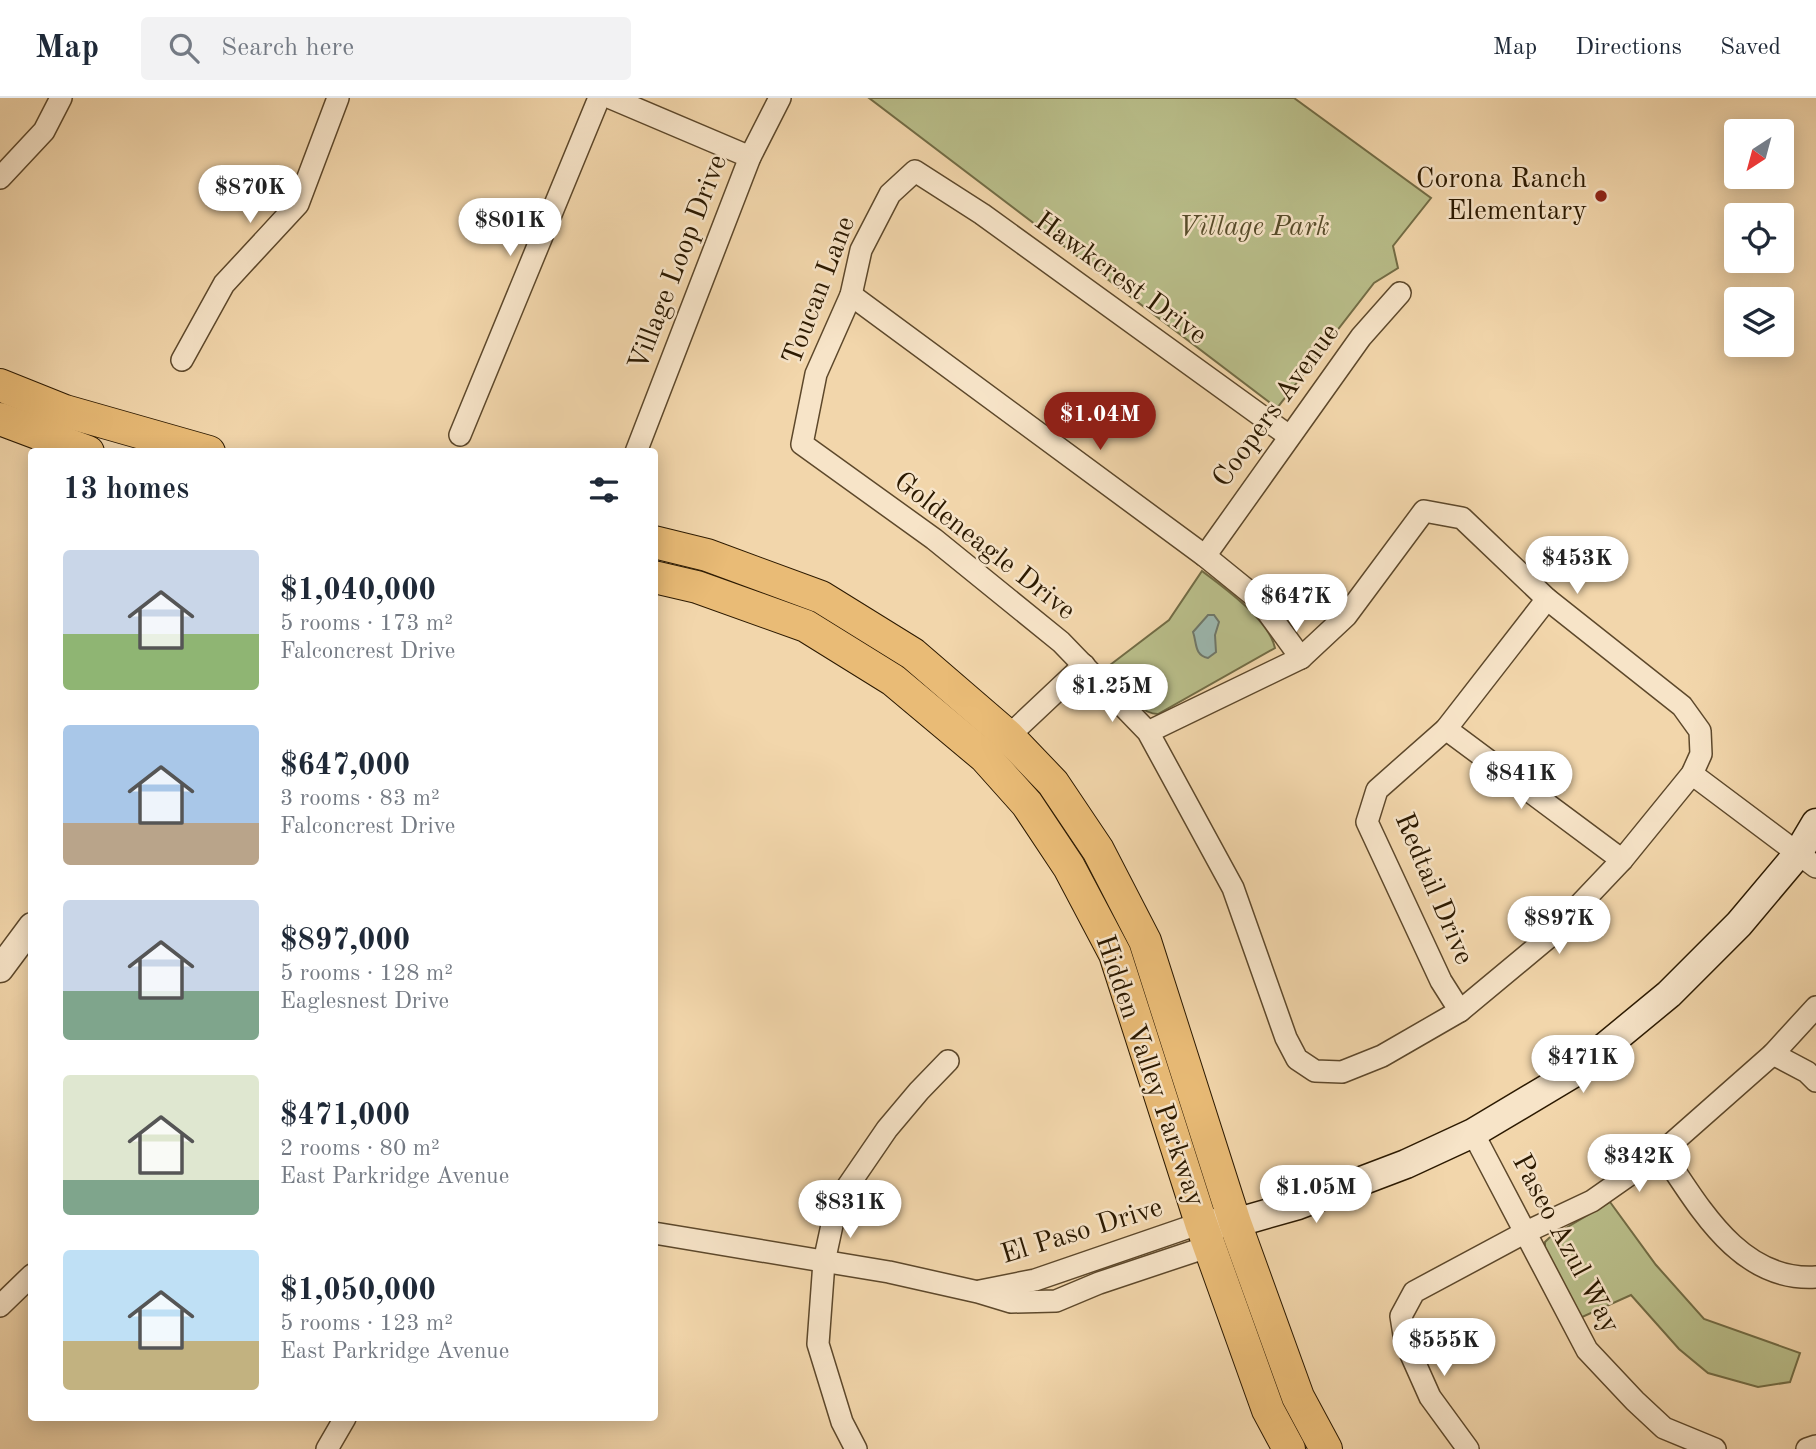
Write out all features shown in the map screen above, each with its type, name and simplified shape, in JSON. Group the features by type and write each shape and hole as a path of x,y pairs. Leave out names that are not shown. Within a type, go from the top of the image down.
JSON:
{"main road":[{"path":"0,385 65,411 194,448"},
{"path":"0,419 77,448"},
{"name":"Hidden Valley Parkway","path":"658,543 707,555 821,597 913,654 997,747 1027,804 1069,867 1115,954 1206,1235 1268,1410 1289,1449"},
{"name":"Hidden Valley Parkway","path":"658,578 698,587 806,626 1053,783 1098,850 1145,941 1235,1223 1298,1397 1326,1449"},
{"path":"1206,1235 1235,1223 1298,1205 1406,1164 1473,1133 1572,1074 1669,994 1806,861 1816,823"}],"street":[{"path":"0,177 44,131 61,98"},
{"path":"182,360 224,284 298,204 338,98"},
{"path":"460,435 599,98"},
{"path":"611,98 750,158"},
{"name":"Village Loop Drive","path":"638,448 750,158 780,98"},
{"name":"Toucan Lane","path":"802,444 816,374 851,296 861,250 890,194 915,171"},
{"name":"Hawkcrest Drive","path":"915,171 982,214 1289,436"},
{"name":"Coopers Avenue","path":"1205,556 1361,337 1401,293"},
{"path":"851,296 1205,556 1258,599 1301,658"},
{"name":"Goldeneagle Drive","path":"802,444 934,540 1061,642 1148,732 1233,888 1286,1038 1297,1059 1315,1071 1342,1072 1382,1056 1460,1011"},
{"path":"1148,732 1301,658 1346,615 1424,511 1462,518 1547,599 1682,706 1700,731 1701,754 1692,774 1622,860 1549,937 1460,1011"},
{"name":"Redtail Drive","path":"1460,1011 1441,981 1367,822 1377,790 1446,729 1547,599"},
{"path":"997,747 1084,665"},
{"path":"1446,729 1622,860"},
{"path":"1692,774 1806,861"},
{"path":"0,969 28,931"},
{"path":"1468,1449 1430,1397 1405,1341 1401,1316 1414,1292 1524,1233 1592,1201 1662,1152 1773,1054 1816,1007"},
{"path":"1773,1054 1807,1072 1816,1081"},
{"path":"853,1448 842,1422 818,1344 824,1262 837,1202 887,1129 948,1060"},
{"name":"Paseo Azul Way","path":"1473,1133 1587,1350 1664,1428 1715,1449"},
{"path":"1662,1152 1722,1237 1752,1262 1798,1278 1816,1277"},
{"name":"El Paso Drive","path":"658,1234 889,1272 978,1292 1035,1280 1206,1235"},
{"path":"0,1307 28,1279"},
{"path":"327,1449 343,1421"},
{"path":"1807,1449 1816,1446"}],"green space":[{"name":"Village Park","path":"869,98 1294,98 1431,198 1393,246 1398,268 1374,283 1277,408"},
{"path":"1202,571 1234,595 1255,616 1271,637 1275,648 1158,714 1150,713 1129,697 1106,668 1169,620"},
{"path":"1610,1202 1656,1265 1704,1319 1800,1353 1790,1382 1758,1387 1708,1373 1679,1349 1631,1295 1580,1318 1545,1248 1545,1242"}],"water":[{"path":"1208,615 1214,615 1219,622 1215,635 1216,652 1208,658 1198,651 1193,632"}],"place":[{"name":"Corona Ranch Elementary","path":"1601,196"}]}
